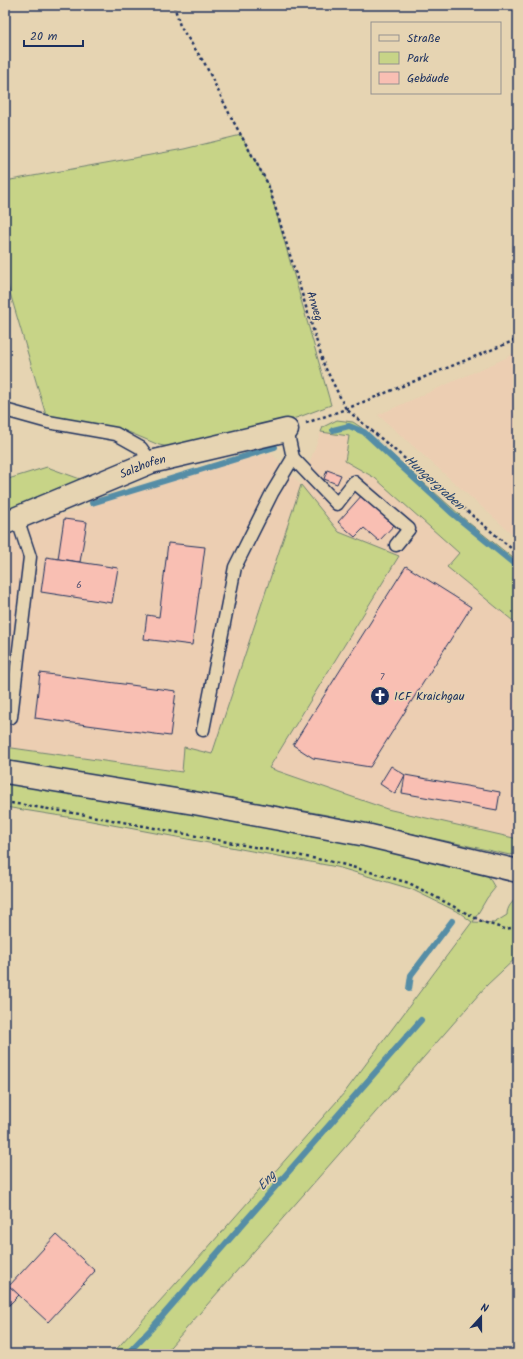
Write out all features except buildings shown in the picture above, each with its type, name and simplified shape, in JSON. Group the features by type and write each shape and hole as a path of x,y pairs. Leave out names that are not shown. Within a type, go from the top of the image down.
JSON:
{"street":[{"name":"Salzhofen","path":"11,521 151,462 287,430"},
{"path":"5,772 194,803 366,835 518,871"}],"lane":[{"path":"5,410 48,422 116,434 141,448 151,462"},
{"path":"287,430 293,458 337,504 354,482 409,529 396,545"},
{"path":"203,730 235,567 272,493 293,458"},
{"path":"11,521 30,557 11,717"}],"path":[{"name":"Arweg","path":"174,5 180,26 205,64 232,119 268,184 324,365 346,409 518,554"},
{"path":"287,430 346,409 518,339"},
{"path":"5,802 86,815 338,862 409,883 483,922 505,929 518,927"}],"shaded area":[{"path":"518,351 518,539 378,415 506,358"},
{"path":"321,432 349,436 345,461 375,478 460,554 447,567 518,625 518,839 387,809 269,768 399,556 339,532 301,486 212,755 183,772 5,747 5,523 17,518 65,514 217,466 271,453 301,485"}],"green space":[{"path":"241,135 268,184 331,405 299,417 184,450 159,445 119,428 48,422 5,276 5,181 184,149"},
{"path":"337,420 353,422 362,428 469,523 518,562 518,625 447,567 459,553 375,478 345,461 349,436 321,432 323,427"},
{"path":"47,467 83,480 5,523 5,480"},
{"path":"301,485 339,532 399,556 269,768 387,809 518,839 518,853 510,855 327,815 180,789 5,761 5,747 182,772 184,747 212,754"},
{"path":"5,779 362,843 487,874 495,888 487,898 473,922 494,923 507,915 510,905 518,897 518,956 487,985 164,1354 112,1354 345,1092 472,922 460,913 411,889 337,867 86,820 5,807"}],"waterway":[{"name":"Hungergraben","path":"333,430 349,426 364,432 453,514 518,567"},
{"name":"Hungergraben","path":"92,503 275,447"},
{"name":"Eng","path":"409,989 411,975 452,921"},
{"name":"Eng","path":"127,1354 151,1329 421,1020"}],"place":[{"name":"ICF Kraichgau","path":"380,696"}]}
